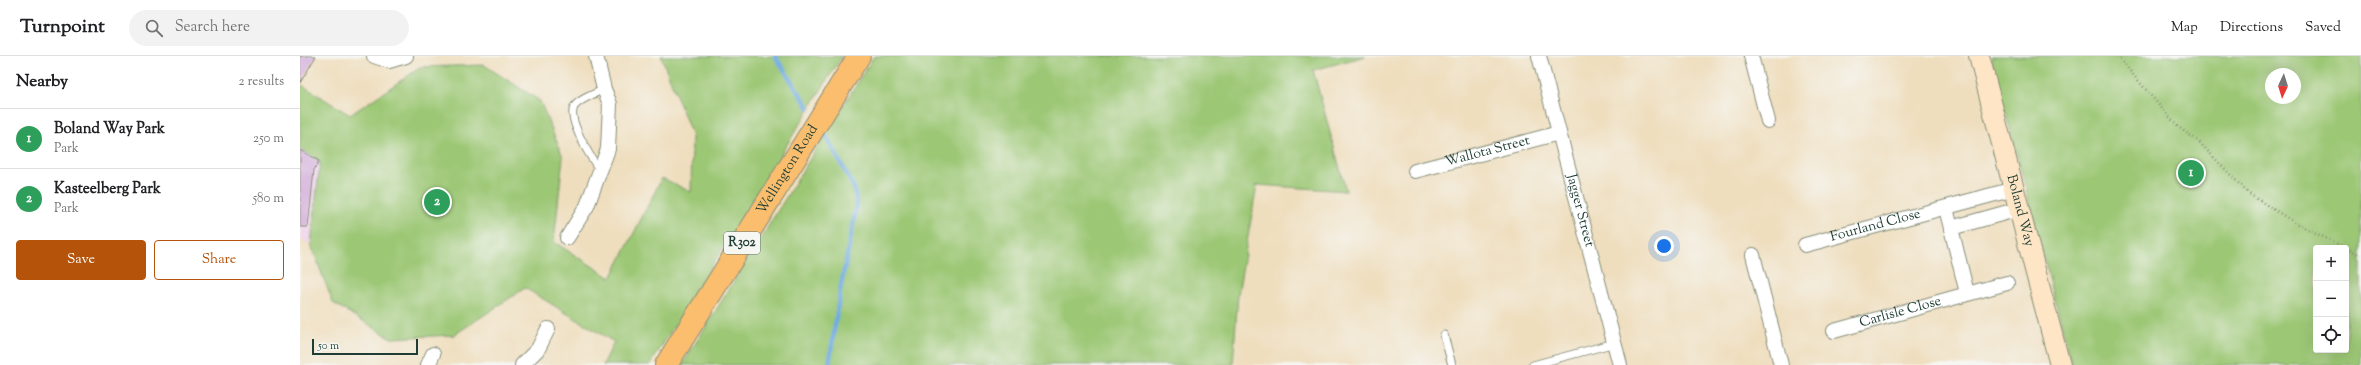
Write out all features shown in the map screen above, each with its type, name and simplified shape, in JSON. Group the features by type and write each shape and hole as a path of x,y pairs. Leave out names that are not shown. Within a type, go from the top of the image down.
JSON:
{"main road":[{"name":"Wellington Road","path":"666,365 859,56"}],"street":[{"path":"374,56 390,61 406,56"},
{"path":"567,238 587,206 608,149 611,111 609,99 604,89 596,56"},
{"name":"Jagger Street","path":"1539,56 1620,365"},
{"path":"1751,56 1768,121"},
{"name":"Boland Way","path":"1979,56 2060,365"},
{"name":"Wallota Street","path":"1415,171 1559,133"},
{"name":"Fourland Close","path":"1806,245 2014,189"},
{"path":"1946,208 1966,293"},
{"path":"1951,228 2019,209"},
{"path":"1753,255 1781,365"},
{"name":"Carlisle Close","path":"1834,331 2006,283"},
{"path":"522,365 538,349 548,329"}],"lane":[{"path":"600,170 590,157 574,119 573,111 577,104 604,89"},
{"path":"1444,336 1452,365"},
{"path":"1533,365 1615,343"}],"path":[{"path":"2117,56 2177,126 2199,142 2249,194 2294,222 2340,245"},
{"path":"2349,249 2361,255"}],"shaded area":[{"path":"300,150 320,162 311,245 300,238"}],"green space":[{"path":"661,56 842,56 650,365 603,365 614,342 525,288 454,335 391,338 333,303 311,245 320,162 300,150 300,84 350,115 421,67 484,65 540,101 563,157 554,242 611,278 662,178 691,192 692,136"},
{"path":"874,56 1366,56 1313,70 1346,191 1257,185 1238,294 1233,365 682,365"},
{"path":"1991,56 2361,56 2361,365 2072,365"}],"building":[{"path":"300,56 316,56 300,83"},
{"path":"300,150 319,161 314,170 308,227 300,227"}],"waterway":[{"path":"775,56 809,108"},
{"path":"825,134 854,188 857,204 840,291 829,365"}],"place":[{"name":"Boland Way Park","path":"2191,173"},
{"name":"Kasteelberg Park","path":"437,202"}]}
